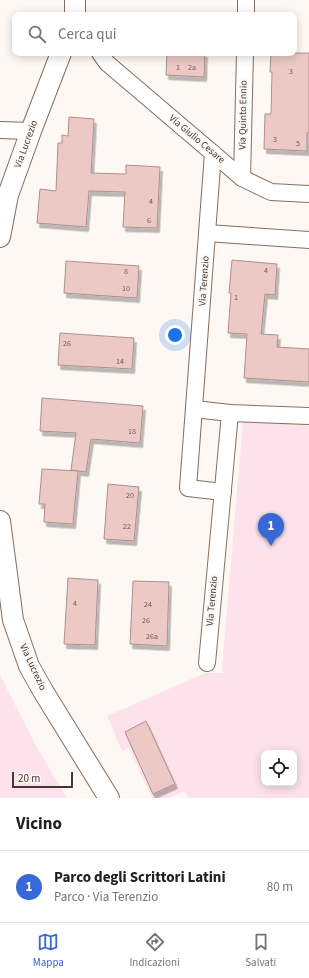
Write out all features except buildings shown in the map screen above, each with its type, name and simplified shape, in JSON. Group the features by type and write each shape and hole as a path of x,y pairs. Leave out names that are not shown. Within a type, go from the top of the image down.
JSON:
{"street":[{"path":"74,12 75,0"},
{"path":"246,0 246,12"},
{"name":"Via Lucrezio","path":"0,237 8,196 60,56"},
{"name":"Via Giulio Cesare","path":"102,56 107,63 242,178 271,192 309,194"},
{"name":"Via Quinto Ennio","path":"242,178 245,56"},
{"path":"0,130 31,132"},
{"name":"Via Terenzio","path":"213,153 188,488 223,492"},
{"path":"207,233 309,240"},
{"path":"194,410 309,416"},
{"name":"Via Terenzio","path":"206,662 230,413"},
{"name":"Via Lucrezio","path":"0,520 13,620 29,666 43,692 109,798"}],"shaded area":[{"path":"243,421 309,424 309,798 188,798 185,791 169,798 152,798 129,748 122,751 107,716 205,673 223,673 222,669"},
{"path":"0,675 36,746 67,798 0,798"}],"place":[{"name":"Parco degli Scrittori Latini","path":"271,546"}]}
